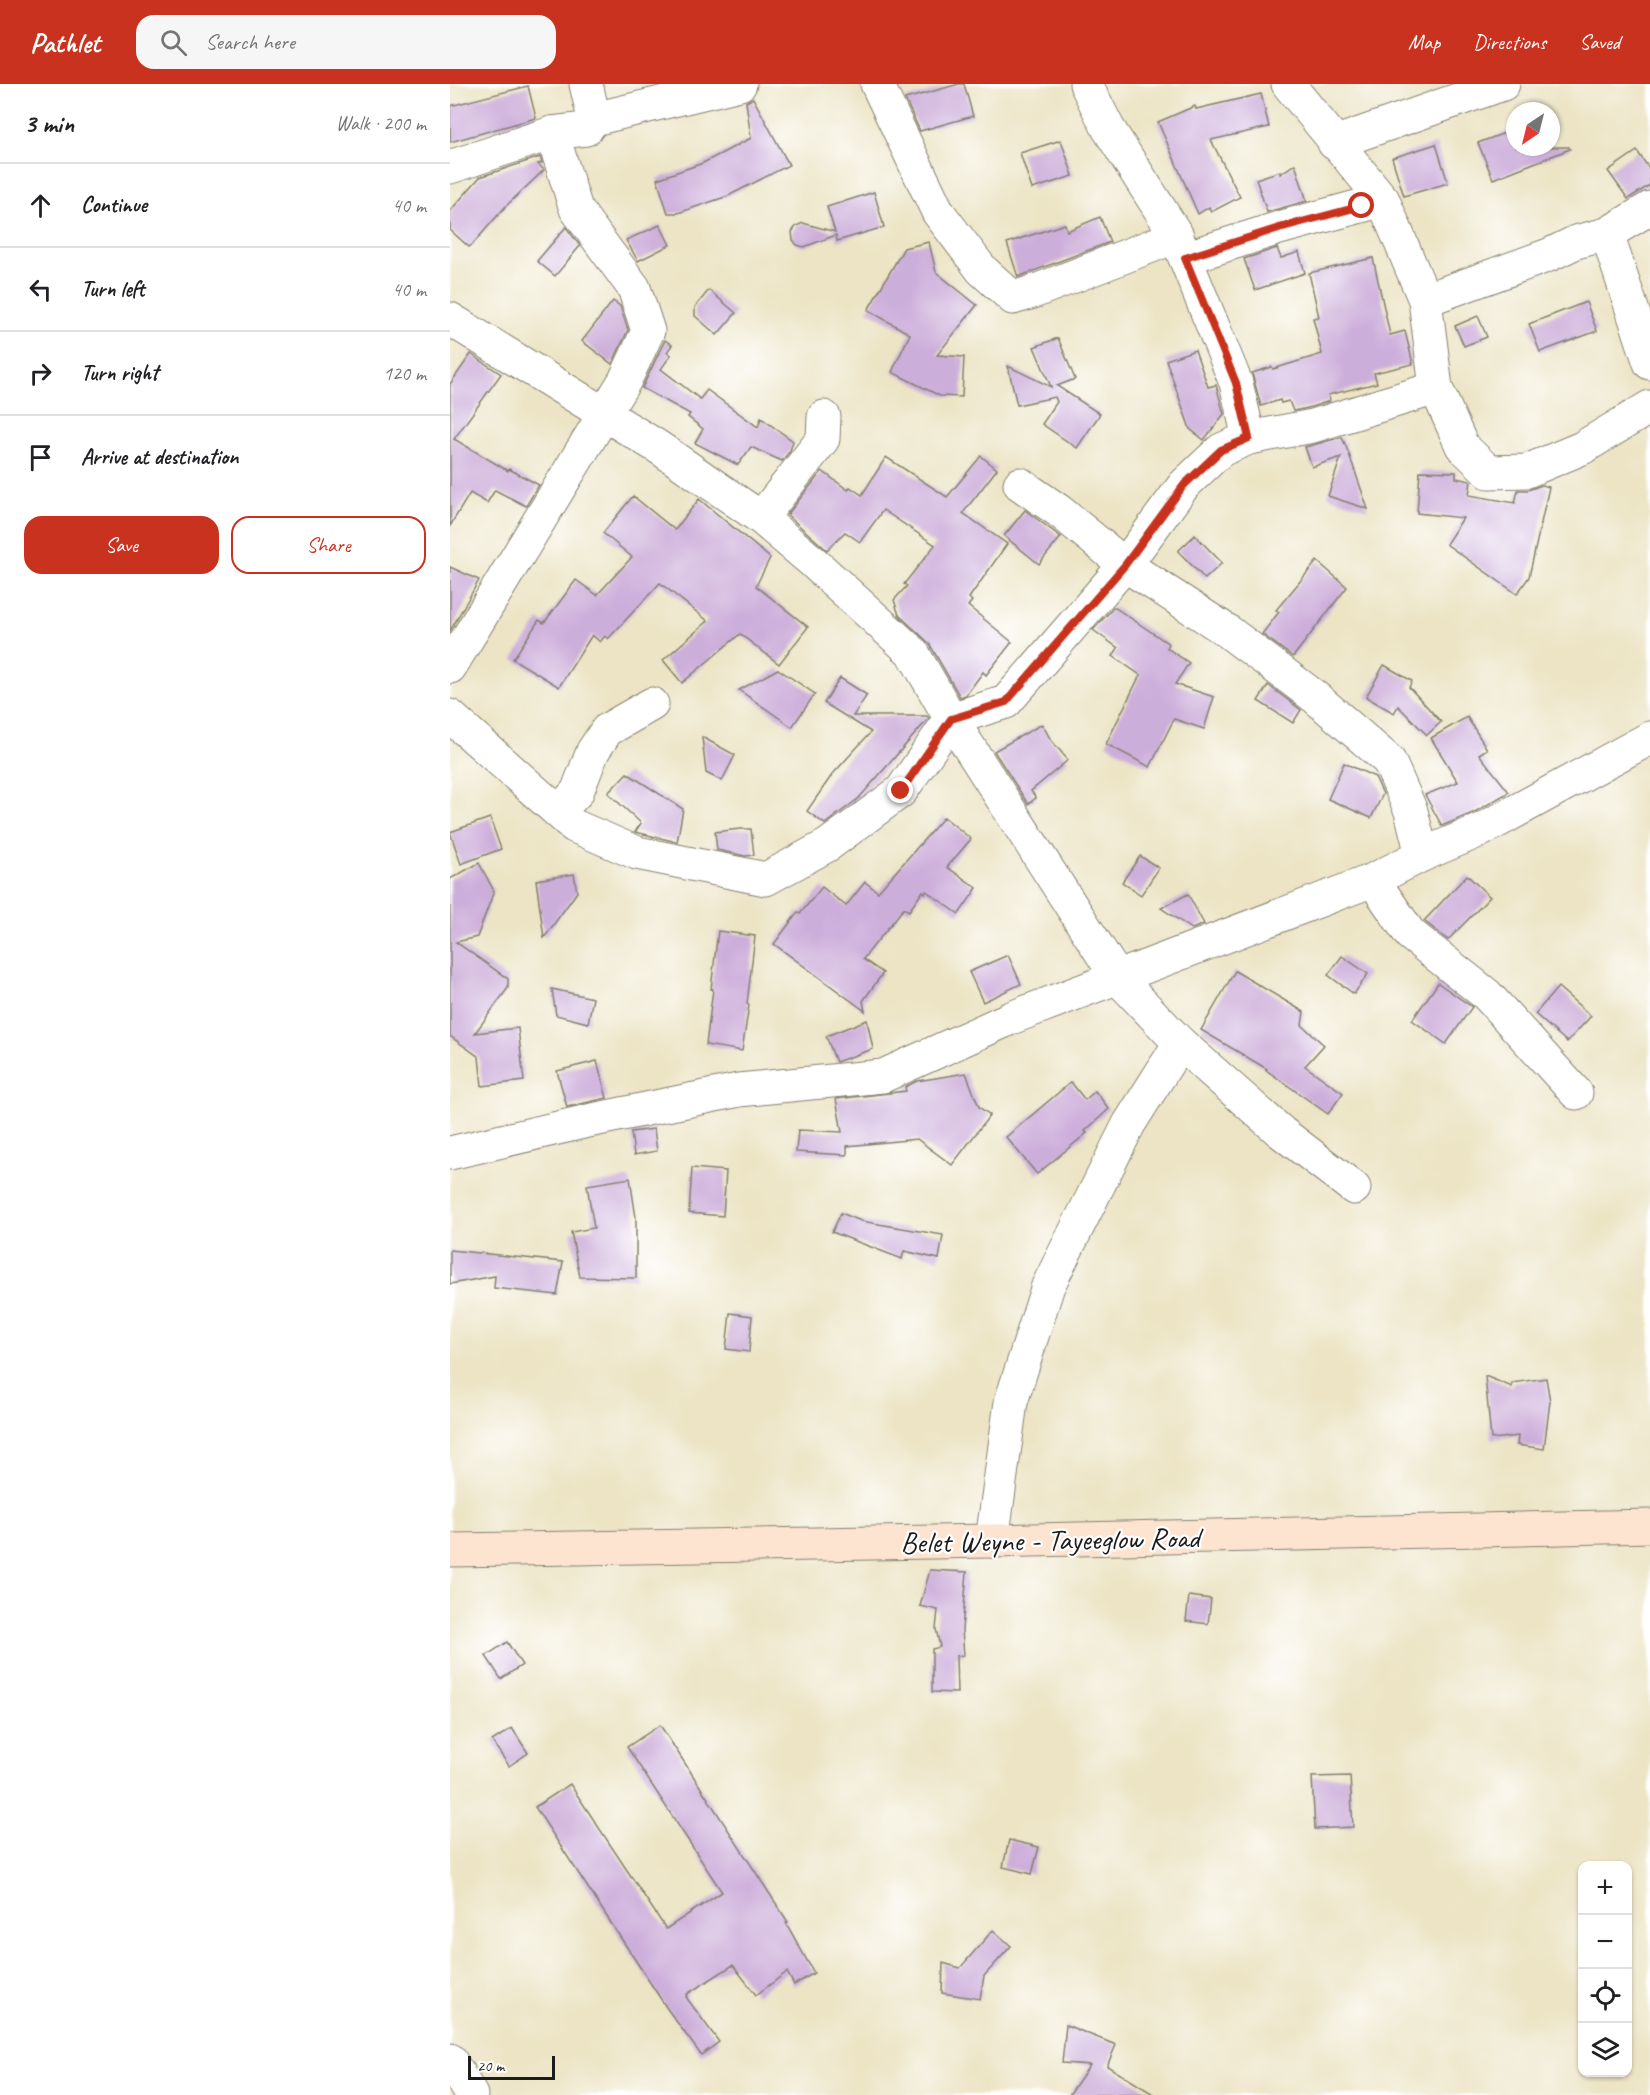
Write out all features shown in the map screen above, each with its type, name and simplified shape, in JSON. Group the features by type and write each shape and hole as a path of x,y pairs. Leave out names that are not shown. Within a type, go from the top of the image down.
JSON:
{"main road":[{"name":"Belet Weyne - Tayeeglow Road","path":"450,1550 992,1541 1650,1526"}],"street":[{"path":"586,84 594,118"},
{"path":"450,167 552,133 586,129 594,118 740,84"},
{"path":"877,84 938,212 982,270 1013,298 1181,247 1279,228 1383,200"},
{"path":"1086,84 1108,128 1181,247 1236,383 1249,438"},
{"path":"1288,84 1383,200 1425,300 1436,388 1461,446 1489,472 1527,471 1582,448 1650,407"},
{"path":"1334,143 1503,84"},
{"path":"450,667 625,380 648,331 634,288 576,209 552,133"},
{"path":"1425,300 1549,255 1576,242 1607,234 1650,208"},
{"path":"1607,234 1650,363"},
{"path":"450,319 658,447 761,518 913,653 951,719 1118,977 1180,1042 1281,1132 1354,1188"},
{"path":"450,716 574,826 638,854 766,879 828,845 901,791 951,719 1006,702 1125,565 1184,485 1221,450 1249,438 1313,426 1436,388"},
{"path":"761,518 822,439 824,417"},
{"path":"1020,484 1059,511 1125,565 1226,630 1315,697 1389,761 1411,811 1422,855"},
{"path":"559,811 577,792 593,751 608,730 652,704"},
{"path":"450,1153 588,1121 739,1090 883,1076 1011,1018 1373,880 1422,855 1483,829 1650,738"},
{"path":"1373,880 1410,934 1487,995 1576,1093"},
{"path":"992,1541 1011,1402 1048,1286 1130,1124 1180,1042"},
{"path":"450,2060 471,2095"}],"building":[{"path":"964,84 973,116 920,131 905,99"},
{"path":"528,86 536,118 450,142 450,106"},
{"path":"1261,94 1269,127 1211,140 1240,197 1211,212 1209,207 1198,214 1158,122 1195,106 1196,109"},
{"path":"753,98 789,165 728,196 678,213 668,213 657,179 703,163 751,138 746,102"},
{"path":"1506,132 1506,156 1552,156 1493,179 1478,143"},
{"path":"1061,140 1073,176 1032,189 1020,153"},
{"path":"1436,144 1448,183 1404,196 1392,158"},
{"path":"1560,147 1570,149 1560,153"},
{"path":"1637,151 1650,170 1650,185 1628,199 1608,171"},
{"path":"540,157 542,163 538,164 544,170 506,206 472,245 469,247 450,230 450,211 480,177"},
{"path":"1295,164 1307,201 1267,212 1256,179 1280,171 1280,174"},
{"path":"874,192 884,227 837,241 836,235 804,247 797,245 793,240 792,232 796,226 803,223 835,232 827,207"},
{"path":"1100,217 1110,242 1018,277 1007,243 1065,224 1067,231"},
{"path":"660,225 670,245 638,261 626,240"},
{"path":"566,227 580,246 555,276 537,261"},
{"path":"929,242 936,272 977,305 937,355 964,357 962,397 940,396 892,372 910,334 868,310 904,248"},
{"path":"1277,248 1281,258 1299,252 1305,273 1255,290 1244,259"},
{"path":"1373,258 1390,335 1405,331 1413,364 1374,373 1377,383 1328,395 1330,401 1308,408 1293,411 1289,401 1281,403 1280,400 1261,406 1252,373 1322,354 1313,318 1319,317 1309,273"},
{"path":"709,290 736,313 717,335 695,316 695,307"},
{"path":"613,301 620,306 628,330 612,364 582,341"},
{"path":"1586,302 1597,331 1540,352 1529,324"},
{"path":"1478,316 1487,337 1464,346 1455,326"},
{"path":"1058,338 1075,379 1057,386 1100,414 1077,448 1042,424 1057,402 1055,397 1017,405 1008,366 1051,387 1034,347"},
{"path":"665,340 672,345 667,352 671,355 661,369 700,399 707,390 758,427 761,418 793,441 790,451 782,461 751,447 738,465 695,443 703,429 688,417 690,414 642,388"},
{"path":"1195,350 1208,387 1216,385 1224,414 1204,440 1190,429 1166,360"},
{"path":"471,354 501,374 454,439 508,471 509,469 539,485 526,506 495,490 487,503 470,493 450,526 450,384"},
{"path":"1342,437 1368,509 1328,496 1341,457 1312,467 1305,447"},
{"path":"981,456 997,469 963,513 1007,544 969,598 972,601 968,606 1012,642 986,675 983,672 966,695 960,697 929,643 899,615 894,600 907,586 904,584 935,545 883,510 860,542 845,532 827,550 787,515 822,471 848,490 850,487 862,495 886,457 947,497"},
{"path":"1420,471 1456,472 1456,478 1471,481 1469,495 1515,503 1518,490 1528,490 1542,485 1549,487 1529,577 1517,594 1446,544 1463,518 1417,513"},
{"path":"633,496 675,530 699,499 770,558 756,586 808,627 779,664 740,634 682,683 663,660 708,621 660,583 608,639 605,636 600,642 592,635 559,687 513,659 539,620 544,623 576,580 597,595 632,557 603,533"},
{"path":"1025,510 1061,537 1039,564 1004,536"},
{"path":"1195,535 1222,563 1205,579 1178,551"},
{"path":"1317,561 1347,587 1293,657 1262,634 1279,612 1276,610"},
{"path":"450,567 479,580 450,631"},
{"path":"1114,607 1169,644 1167,648 1189,663 1175,684 1214,697 1204,729 1174,719 1150,767 1106,744 1140,675 1113,656 1118,648 1093,630"},
{"path":"1384,665 1412,681 1409,687 1441,722 1427,735 1398,706 1394,713 1366,697"},
{"path":"778,669 815,694 792,727 739,690"},
{"path":"840,678 867,695 853,716 927,716 929,718 859,798 825,824 807,811 832,775 871,732 824,703"},
{"path":"1268,685 1301,710 1293,723 1258,701"},
{"path":"1467,717 1487,749 1479,754 1509,792 1475,812 1442,826 1425,795 1458,782 1431,738"},
{"path":"1042,724 1051,740 1068,760 1031,791 1036,798 1028,804 994,751"},
{"path":"702,737 735,755 722,781 706,773"},
{"path":"1344,763 1375,777 1383,794 1371,818 1328,799"},
{"path":"627,773 683,809 677,842 635,832 641,823 608,793"},
{"path":"944,817 971,839 947,867 977,888 959,914 926,891 925,893 923,891 909,911 904,908 863,959 883,973 863,1001 865,1011 774,944 798,912 800,914 822,887 846,906 865,882 878,892"},
{"path":"490,818 501,849 461,864 450,832"},
{"path":"751,829 754,855 745,856 717,850 715,832"},
{"path":"1140,856 1159,868 1141,895 1122,882"},
{"path":"479,863 494,891 477,937 456,942 508,979 508,988 475,1033 518,1028 524,1081 482,1086 479,1057 450,1036 450,879"},
{"path":"574,874 577,892 544,938 536,880"},
{"path":"1467,875 1490,897 1448,940 1424,921"},
{"path":"1188,894 1204,924 1192,929 1161,908"},
{"path":"718,931 755,936 742,1051 706,1045"},
{"path":"1008,955 1021,984 983,1002 969,972"},
{"path":"1342,956 1368,974 1354,994 1328,975"},
{"path":"1235,971 1304,1012 1302,1025 1324,1045 1305,1066 1343,1093 1328,1114 1267,1069 1201,1030"},
{"path":"1438,983 1472,1007 1446,1044 1412,1020"},
{"path":"1558,987 1591,1016 1567,1042 1535,1014"},
{"path":"552,989 593,998 588,1023 556,1015"},
{"path":"867,1020 873,1049 836,1062 826,1036"},
{"path":"597,1061 607,1098 567,1107 557,1071"},
{"path":"966,1073 979,1107 990,1115 952,1165 917,1139 847,1146 847,1155 796,1152 798,1130 842,1132 836,1099 906,1091 905,1087 917,1081"},
{"path":"1071,1082 1085,1100 1095,1091 1109,1109 1085,1131 1087,1133 1037,1174 1006,1137"},
{"path":"654,1129 657,1151 634,1155 631,1132"},
{"path":"692,1168 726,1171 723,1216 689,1213"},
{"path":"630,1178 636,1218 636,1278 580,1277 571,1232 594,1228 587,1185"},
{"path":"841,1213 861,1221 943,1235 939,1259 904,1251 902,1259 832,1232"},
{"path":"450,1250 563,1262 557,1295 494,1288 495,1276 450,1284"},
{"path":"730,1313 752,1316 749,1352 726,1349"},
{"path":"1485,1376 1512,1387 1512,1383 1546,1378 1550,1401 1544,1449 1517,1445 1518,1436 1491,1439"},
{"path":"930,1570 967,1572 962,1630 964,1655 956,1656 957,1693 932,1692 932,1649 940,1647 936,1629 938,1610 920,1606"},
{"path":"1189,1596 1211,1599 1208,1624 1186,1621"},
{"path":"507,1642 522,1665 501,1679 486,1656"},
{"path":"660,1725 788,1922 786,1923 814,1973 794,1985 787,1972 756,1995 733,1965 687,1994 686,1997 719,2042 701,2055 668,2010 535,1807 570,1784 666,1929 722,1892 627,1747"},
{"path":"512,1728 528,1753 509,1766 492,1741"},
{"path":"1350,1776 1353,1827 1315,1829 1312,1777"},
{"path":"1009,1840 1039,1847 1032,1874 1003,1867"},
{"path":"993,1930 1011,1946 984,1976 980,1999 942,1993 943,1963 960,1968"},
{"path":"1066,2025 1116,2045 1107,2066 1155,2095 1069,2095 1090,2065 1062,2063"}],"route":[{"path":"901,791 951,719 1006,702 1125,565 1184,485 1221,450 1249,438 1236,383 1185,258 1279,228 1362,206"}]}
